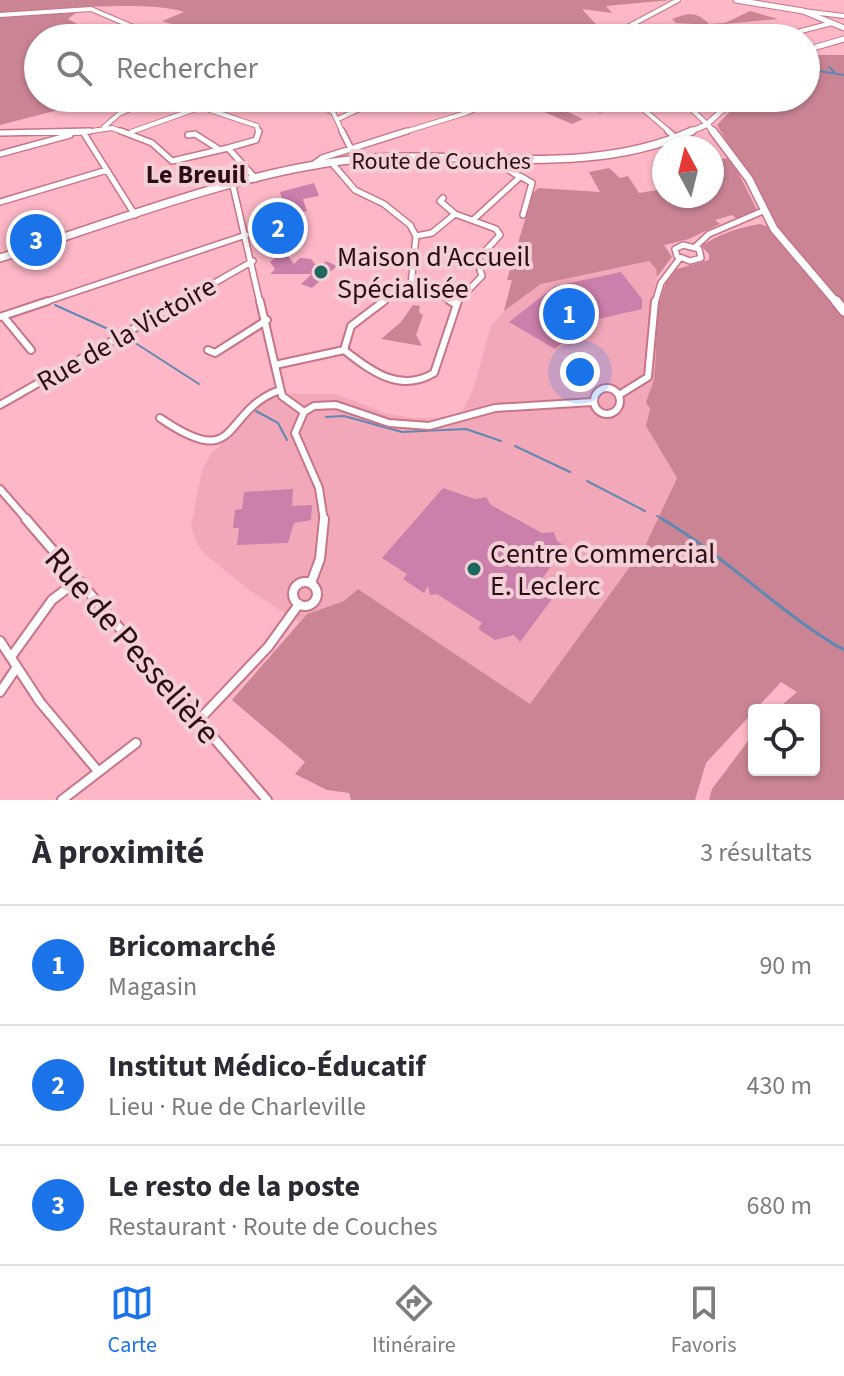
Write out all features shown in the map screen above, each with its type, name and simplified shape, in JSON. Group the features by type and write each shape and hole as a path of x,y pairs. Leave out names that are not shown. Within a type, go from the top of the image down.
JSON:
{"main road":[{"path":"736,0 803,11 844,28"},
{"path":"820,46 844,39"},
{"name":"Route de Couches","path":"684,136 708,125 721,112"},
{"path":"708,125 749,179 763,211 806,270 844,311"},
{"name":"Route de Couches","path":"0,258 135,215 327,160 400,157 493,160 571,158 652,143"}],"street":[{"path":"633,24 678,0"},
{"path":"0,15 91,9 125,24"},
{"path":"803,11 844,16"},
{"path":"820,26 832,23"},
{"path":"0,133 83,132 104,127 125,112"},
{"path":"130,132 187,112"},
{"path":"104,127 130,132 152,143 172,161 256,140 259,127 216,112"},
{"path":"329,112 338,119 351,149"},
{"path":"338,119 353,112"},
{"path":"411,285 416,236 410,225 388,207 355,190 327,160 351,149 467,112"},
{"path":"646,112 674,136"},
{"path":"695,112 708,125"},
{"path":"83,132 135,215"},
{"path":"0,154 74,133"},
{"path":"188,135 195,134 217,148"},
{"path":"228,148 256,179"},
{"path":"493,160 532,183 523,215"},
{"path":"0,202 107,170"},
{"path":"473,220 520,176"},
{"path":"233,186 267,320 280,390 282,396 304,412"},
{"path":"275,365 344,350 387,380 412,383 427,379 436,370 455,304 482,276 477,260 500,235 496,229 455,214 440,201 443,198"},
{"path":"695,247 706,235 763,211"},
{"path":"416,236 432,233 455,214"},
{"path":"31,350 1,316 246,235"},
{"path":"592,402 592,396 600,390 619,395 648,377 654,305 667,268 680,258 698,260 701,252 695,247 677,247 675,251 680,258"},
{"name":"Rue de la Victoire","path":"0,405 253,261"},
{"path":"344,350 351,326 376,310 391,293 411,285 428,287 455,304"},
{"path":"208,350 215,353 267,320"},
{"path":"160,418 195,440 215,441 230,431 266,394 280,390"},
{"path":"311,583 320,559 324,518 319,488 295,433 297,422 304,412 325,404 389,423 429,426 495,408 592,402 602,410 616,411 622,404 619,395"},
{"name":"Rue de Pesselière","path":"0,489 267,800"},
{"path":"11,657 52,600 77,581"},
{"path":"311,583 317,587 317,598 311,604 299,604 294,599 294,589 300,584 311,583"},
{"path":"198,721 268,647 299,604"},
{"path":"0,641 40,702 97,770"},
{"path":"0,692 17,667"},
{"path":"62,800 97,770 136,743"}],"shaded area":[{"path":"0,0 671,0 606,6 612,13 582,9 596,24 171,24 162,21 184,12 147,7 95,7 0,14"},
{"path":"78,11 68,19 77,24 24,24 24,112 50,112 0,125 0,16"},
{"path":"750,11 778,19 725,24 709,24 725,23"},
{"path":"692,14 709,24 676,23 672,19"},
{"path":"820,55 844,55 844,307 785,239 717,125 730,112 820,112"},
{"path":"544,112 568,112 583,119 572,124"},
{"path":"731,158 757,210 737,219 732,215 715,220 720,224 689,239 664,245 672,257 657,277 656,269 649,261 541,284 504,311 512,280 507,280 533,193 538,188 600,192 589,172 609,168 620,178 628,176 639,193 652,191 652,208 724,208 724,159"},
{"path":"760,224 769,227 844,314 844,800 709,800 712,789 748,741 748,776 820,776 820,704 783,704 797,692 781,682 761,704 748,704 748,718 706,763 695,800 351,800 349,793 327,790 295,774 305,762 232,700 307,614 344,601 358,589 530,704 645,546 677,478 646,426 650,408 646,403 654,378 657,322 666,283 673,270 709,260 709,254 701,246 744,227"},
{"path":"649,261 656,269 658,304 655,377 646,426 677,478 645,546 530,704 358,589 344,601 307,614 299,622 249,590 197,544 191,526 202,470 211,454 265,400 286,394 336,394 387,414 413,418 438,418 462,412 474,387 491,326 504,311 541,284"},
{"path":"413,305 420,306 419,312 423,315 416,335 422,346 381,339 401,322"}],"building":[{"path":"314,183 319,196 303,199 307,211 287,216 292,230 268,235 263,218 259,219 257,213 284,207 280,192"},
{"name":"Maison d'Accueil Spécialisée","path":"278,255 288,256 294,264 300,258 311,259 318,268 326,261 337,266 312,288 301,284 312,274 270,274 275,269 270,262"},
{"path":"621,272 642,299 642,309 598,319 571,345 565,341 555,349 509,322 555,286"},
{"name":"Centre Commercial E. Leclerc","path":"443,488 475,499 486,497 491,505 542,533 554,532 557,541 565,546 538,585 555,595 520,642 514,635 495,640 478,629 482,623 437,594 430,595 428,586 424,593 403,579 407,574 382,558"},
{"path":"293,489 292,506 312,505 311,520 294,523 288,543 237,545 239,528 233,528 235,510 242,509 244,492"}],"waterway":[{"path":"829,67 836,74"},
{"path":"820,71 836,74"},
{"path":"836,74 844,75"},
{"path":"55,305 117,333"},
{"path":"126,337 199,384"},
{"path":"256,411 278,423 287,440"},
{"path":"326,417 344,416 402,432 466,429 501,441"},
{"path":"515,446 570,472"},
{"path":"587,481 645,511"},
{"path":"657,516 666,521"},
{"path":"662,519 844,650"}],"place":[{"name":"Institut Médico-Éducatif","path":"278,228"},
{"name":"Le resto de la poste","path":"36,240"},
{"name":"Maison d'Accueil Spécialisée","path":"321,272"},
{"name":"Bricomarché","path":"569,314"},
{"name":"Centre Commercial E. Leclerc","path":"474,569"}],"district":[{"name":"Le Breuil","path":"196,174"}]}
